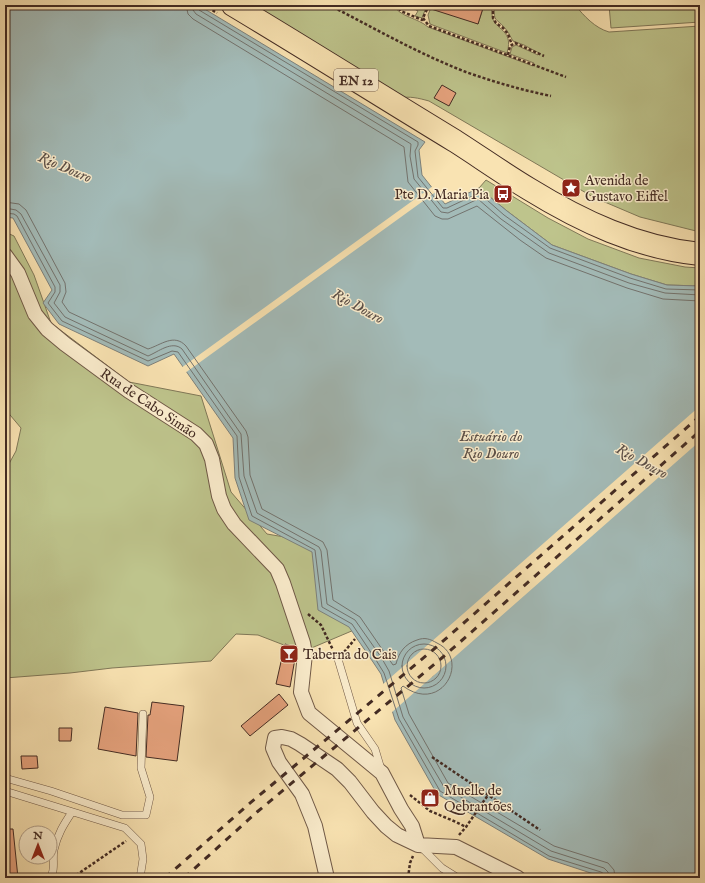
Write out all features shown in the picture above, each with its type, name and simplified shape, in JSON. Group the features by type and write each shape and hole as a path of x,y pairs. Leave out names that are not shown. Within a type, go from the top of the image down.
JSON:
{"main road":[{"name":"EN 12","path":"233,5 478,155 529,189 584,219 614,233 657,247 700,254"}],"street":[{"name":"Rua de Cabo Simão","path":"5,255 18,273 35,314 47,329 129,391 196,434 206,444 212,459 221,500 227,514 244,535 272,562 279,574 303,643 304,654 301,692 309,714 382,773"},
{"path":"327,878 315,826 302,794 279,762 273,748 275,738 282,737 291,739 336,769 350,782 373,812 397,835 418,845 456,847 518,878"},
{"path":"382,773 412,826 418,845"}],"lane":[{"path":"338,659 357,723 375,749 382,773"},
{"path":"5,778 51,791 122,815 146,815 150,797 141,768 143,714"},
{"path":"5,791 125,828 141,844 143,859 140,878"},
{"path":"50,878 53,874 54,852 59,832 72,812"},
{"path":"418,845 442,868 458,878"}],"path":[{"path":"329,5 452,66 516,88 551,96"},
{"path":"396,5 401,11 422,20 423,18"},
{"path":"423,18 429,5"},
{"path":"486,5 493,9 493,18 496,23 508,34 512,45"},
{"path":"423,18 429,26 566,77"},
{"path":"508,55 510,46 515,43 544,56"},
{"path":"338,659 356,639"},
{"path":"432,758 540,830"},
{"path":"407,791 430,811 466,827 488,795"},
{"path":"72,878 133,836"},
{"path":"408,878 410,863 418,845"}],"green space":[{"path":"245,5 393,5 400,12 428,27 533,66 534,63 510,54 512,47 516,45 538,55 539,53 513,41 507,30 495,18 494,8 488,5 575,5 594,25 609,32 700,26 700,232 640,217 593,197 429,101 407,97 399,98"},
{"path":"407,5 427,5 422,18 415,16 418,11"},
{"path":"432,5 478,24 484,5 492,10 492,17 508,38 509,44 507,53 430,24 428,15"},
{"path":"609,5 700,5 700,22 611,28"},
{"path":"486,180 548,218 588,239 639,258 685,267 700,268 700,286 667,285 631,274 552,245 479,188"},
{"path":"5,232 14,236 34,275 51,323 129,382 201,396 231,492 267,534 296,539 325,539 354,630 302,652 258,635 236,634 211,661 5,678 5,471 16,451 21,428 5,409"}],"water":[{"name":"Estuário do Rio Douro","path":"5,5 198,5 425,142 419,150 422,175 445,204 479,188 552,245 631,274 667,285 700,286 700,878 606,878 548,859 437,794 395,720 381,674 349,627 318,610 312,552 249,520 235,478 233,438 174,354 148,366 59,324 43,303 52,290 13,218 5,217","holes":["425,653 434,658 437,667 433,676 423,680 414,675 411,666 415,657"]}],"pier":[{"path":"433,186 437,191 185,373 181,368"},
{"path":"700,406 700,441 391,713 382,685","holes":["425,655 432,659 435,667 431,675 424,678 416,674 413,666 417,658"]}],"building":[{"path":"428,5 484,5 478,24 428,8"},
{"path":"442,85 456,93 449,106 434,98"},
{"path":"285,644 295,647 296,653 290,687 276,684"},
{"path":"279,694 288,705 250,736 241,726"},
{"path":"152,702 184,706 177,761 146,757 148,715 150,715"},
{"path":"105,707 138,713 136,756 98,749"},
{"path":"59,728 72,728 71,741 59,741"},
{"path":"21,756 37,756 38,768 22,769"},
{"path":"5,829 13,829 18,878 5,878"}],"railway":[{"path":"165,878 249,804 434,649 700,416"},
{"path":"184,878 257,812 443,657 700,431"}],"place":[{"name":"Avenida de Gustavo Eiffel","path":"571,188"},
{"name":"Pte D. Maria Pia","path":"503,194"},
{"name":"Taberna do Cais","path":"289,654"},
{"name":"Muelle de Qebrantões","path":"430,798"}],"water label":[{"name":"Rio Douro","path":"65,167"},
{"name":"Rio Douro","path":"358,306"},
{"name":"Rio Douro","path":"642,461"}]}
